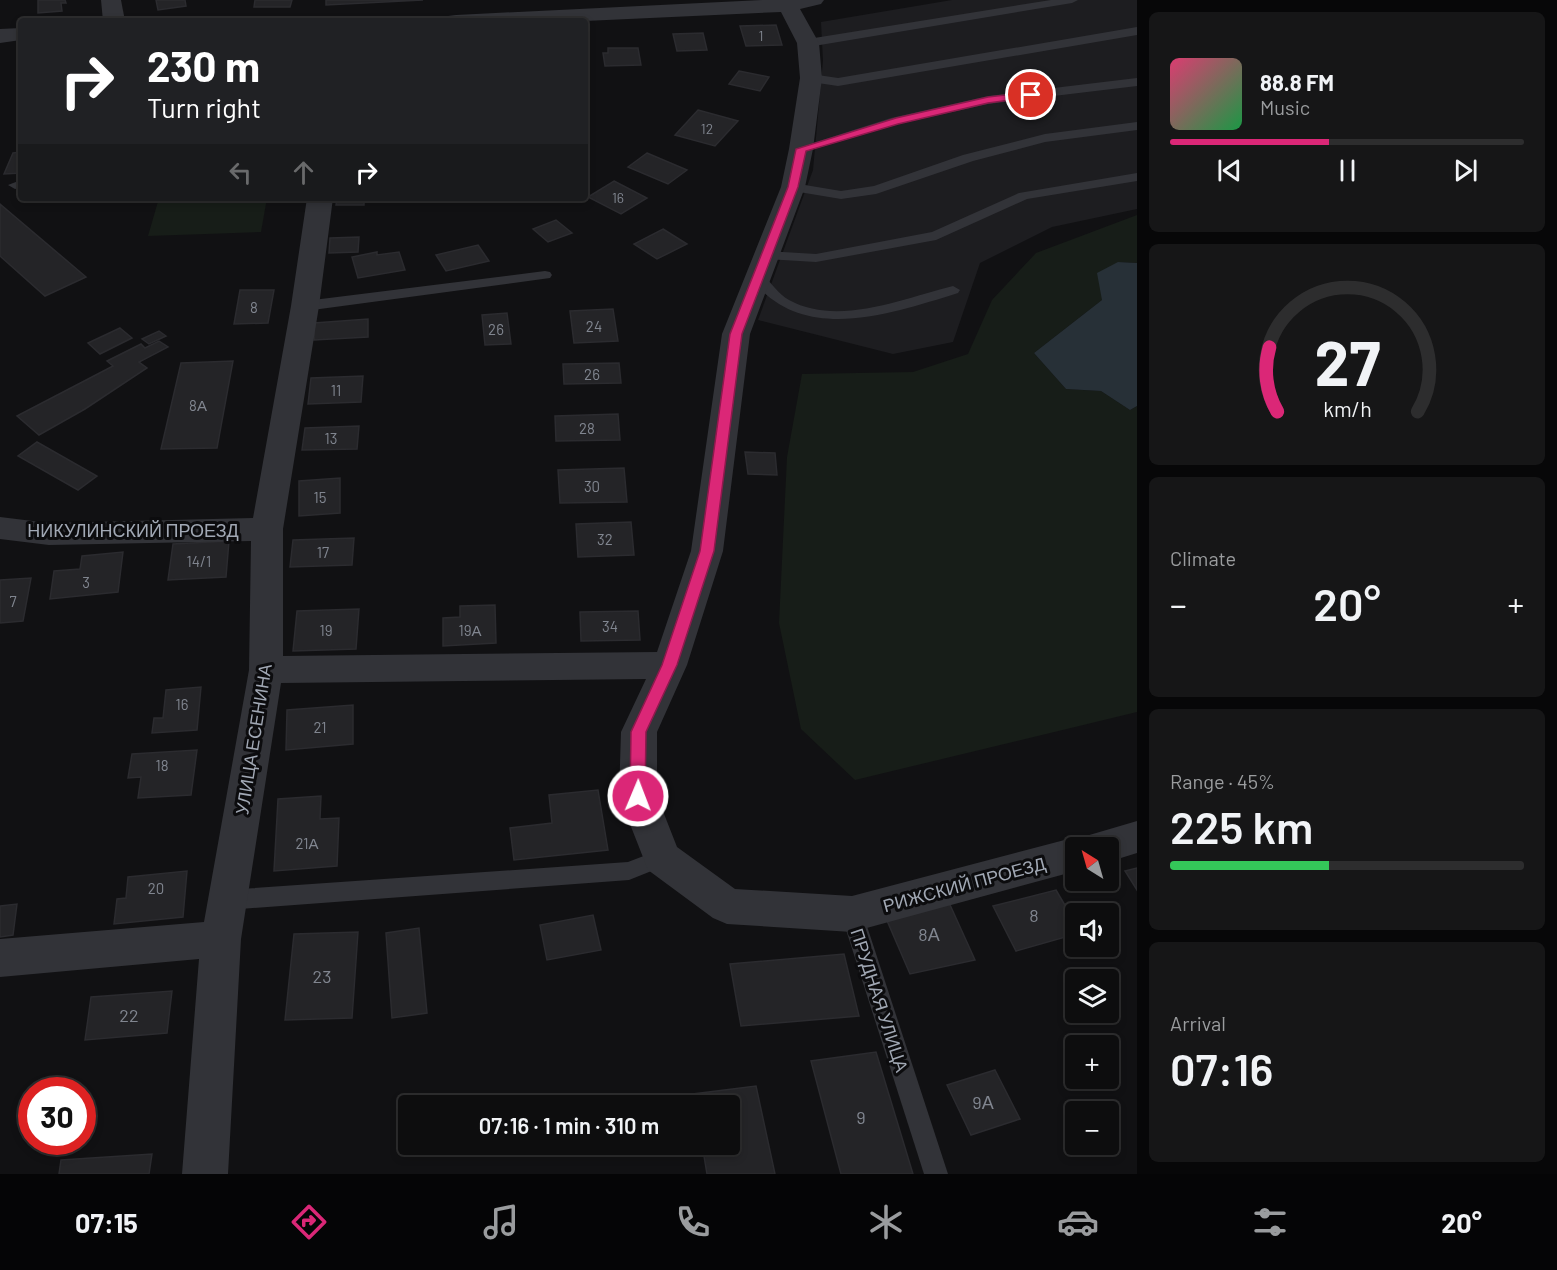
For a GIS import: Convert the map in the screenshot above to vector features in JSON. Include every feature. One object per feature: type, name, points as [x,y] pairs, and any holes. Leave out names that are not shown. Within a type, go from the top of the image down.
[{"type":"street","points":[[111,0],[114,18]]},
{"type":"street","points":[[510,18],[796,2],[808,43],[811,78],[793,187],[736,334],[707,551],[670,665],[639,732],[638,796],[662,858]]},
{"type":"street","points":[[0,36],[18,34]]},
{"type":"street","name":"УЛИЦА ЕСЕНИНА","points":[[205,1174],[221,939],[266,670],[267,529],[305,306],[320,201]]},
{"type":"street","name":"НИКУЛИНСКИЙ ПРОЕЗД","points":[[0,528],[49,534],[267,529]]},
{"type":"street","points":[[266,670],[670,665]]},
{"type":"street","points":[[1119,842],[1137,837]]},
{"type":"street","name":"РИЖСКИЙ ПРОЕЗД","points":[[852,914],[1065,857]]},
{"type":"street","name":"ПРУДНАЯ УЛИЦА","points":[[662,858],[727,906],[852,914]]},
{"type":"street","points":[[0,958],[221,939]]},
{"type":"lane","points":[[808,43],[1072,0]]},
{"type":"lane","points":[[811,78],[838,82],[1137,31]]},
{"type":"lane","points":[[801,149],[896,121],[988,100],[1137,82]]},
{"type":"lane","points":[[793,187],[841,195],[876,190],[968,158],[1045,138],[1137,126]]},
{"type":"lane","points":[[953,290],[892,309],[819,314],[785,304],[762,266],[936,236],[1024,196],[1137,177]]},
{"type":"lane","points":[[305,306],[545,275]]},
{"type":"lane","points":[[227,900],[629,872],[662,858]]},
{"type":"lane","name":"ПРУДНАЯ УЛИЦА","points":[[852,914],[936,1174]]},
{"type":"shaded area","points":[[952,0],[1137,0],[1137,209],[1052,227],[980,263],[953,342],[893,354],[758,320],[813,170],[823,61],[821,22]]},
{"type":"shaded area","points":[[158,201],[266,201],[261,232],[148,236]]},
{"type":"shaded area","points":[[1137,215],[1137,263],[1118,262],[1102,300],[1034,353],[1066,389],[1101,391],[1130,410],[1137,406],[1137,712],[855,780],[801,729],[779,623],[787,457],[802,374],[913,372],[968,354],[992,300],[1036,253]]},
{"type":"shaded area","points":[[1118,262],[1137,263],[1137,406],[1130,410],[1101,391],[1066,389],[1034,353],[1102,300],[1097,273]]},
{"type":"building","points":[[38,0],[65,0],[66,3],[61,3],[62,11],[38,13]]},
{"type":"building","points":[[156,0],[185,0],[186,6],[158,10]]},
{"type":"building","points":[[255,0],[292,0],[290,7],[254,7]]},
{"type":"building","points":[[326,0],[423,0],[326,5]]},
{"type":"building","points":[[776,25],[782,45],[746,46],[740,26]]},
{"type":"building","points":[[703,33],[707,50],[677,51],[673,34]]},
{"type":"building","points":[[608,48],[638,48],[641,65],[605,66],[603,53],[608,53]]},
{"type":"building","points":[[739,71],[769,77],[760,91],[729,84]]},
{"type":"building","points":[[698,110],[738,121],[715,146],[675,135]]},
{"type":"building","points":[[18,152],[18,173],[4,174],[13,153]]},
{"type":"building","points":[[647,153],[687,170],[668,184],[628,167]]},
{"type":"building","points":[[614,181],[647,198],[621,214],[588,197]]},
{"type":"building","points":[[337,201],[364,201],[364,205],[336,205]]},
{"type":"building","points":[[0,204],[86,277],[45,296],[0,256]]},
{"type":"building","points":[[556,220],[572,233],[548,242],[533,229]]},
{"type":"building","points":[[663,229],[687,244],[657,259],[634,244]]},
{"type":"building","points":[[359,237],[358,252],[329,253],[330,238]]},
{"type":"building","points":[[478,245],[489,261],[446,271],[436,255]]},
{"type":"building","points":[[377,252],[377,255],[399,252],[405,270],[358,278],[352,257]]},
{"type":"building","points":[[240,290],[274,290],[268,323],[234,324]]},
{"type":"building","points":[[613,309],[618,341],[574,343],[570,311]]},
{"type":"building","points":[[507,313],[511,344],[485,345],[482,315]]},
{"type":"building","points":[[368,319],[368,337],[314,340],[314,323]]},
{"type":"building","points":[[120,328],[132,338],[100,354],[88,343]]},
{"type":"building","points":[[159,331],[166,336],[149,344],[142,339]]},
{"type":"building","points":[[159,341],[168,347],[139,362],[147,368],[85,409],[39,435],[17,416],[113,366],[107,361],[141,344],[145,348]]},
{"type":"building","points":[[233,361],[217,448],[161,449],[181,363]]},
{"type":"building","points":[[619,363],[621,383],[564,384],[563,364]]},
{"type":"building","points":[[363,376],[361,402],[308,404],[311,378]]},
{"type":"building","points":[[618,414],[620,440],[556,441],[555,416]]},
{"type":"building","points":[[359,426],[357,449],[302,450],[305,428]]},
{"type":"building","points":[[37,442],[97,476],[78,490],[18,456]]},
{"type":"building","points":[[745,452],[775,453],[777,475],[748,474]]},
{"type":"building","points":[[624,468],[627,502],[560,503],[558,470]]},
{"type":"building","points":[[340,478],[340,513],[299,516],[299,481]]},
{"type":"building","points":[[631,522],[634,555],[578,557],[576,524]]},
{"type":"building","points":[[354,538],[352,565],[290,567],[293,540]]},
{"type":"building","points":[[229,541],[226,577],[168,580],[173,544]]},
{"type":"building","points":[[123,552],[118,592],[50,599],[54,571],[80,569],[82,556]]},
{"type":"building","points":[[31,578],[23,621],[0,623],[0,580]]},
{"type":"building","points":[[495,605],[496,643],[443,646],[443,618],[460,617],[460,606]]},
{"type":"building","points":[[359,609],[356,649],[293,651],[297,611]]},
{"type":"building","points":[[638,611],[640,640],[581,641],[580,612]]},
{"type":"building","points":[[201,687],[197,730],[152,733],[154,718],[163,718],[166,690]]},
{"type":"building","points":[[353,705],[353,744],[286,750],[287,710]]},
{"type":"building","points":[[197,750],[191,795],[138,798],[141,777],[128,778],[132,754]]},
{"type":"building","points":[[598,790],[608,850],[514,860],[510,828],[552,823],[549,795]]},
{"type":"building","points":[[321,796],[320,819],[339,818],[337,866],[274,871],[278,799]]},
{"type":"building","points":[[1137,868],[1137,890],[1125,871]]},
{"type":"building","points":[[187,871],[183,917],[114,924],[117,899],[126,898],[128,877]]},
{"type":"building","points":[[1056,890],[1065,905],[1065,937],[1016,951],[993,906]]},
{"type":"building","points":[[946,896],[975,960],[910,974],[882,909]]},
{"type":"building","points":[[17,904],[13,935],[0,937],[0,906]]},
{"type":"building","points":[[593,915],[601,950],[547,960],[540,925]]},
{"type":"building","points":[[419,928],[427,1013],[392,1018],[386,933]]},
{"type":"building","points":[[358,932],[352,1018],[285,1020],[294,934]]},
{"type":"building","points":[[844,954],[859,1016],[741,1026],[730,964]]},
{"type":"building","points":[[172,991],[167,1033],[85,1040],[91,997]]},
{"type":"building","points":[[876,1052],[913,1174],[841,1174],[811,1061]]},
{"type":"building","points":[[995,1070],[1020,1119],[971,1135],[947,1085]]},
{"type":"building","points":[[756,1086],[775,1174],[707,1174],[704,1155],[740,1155],[740,1095],[693,1094]]},
{"type":"building","points":[[152,1154],[149,1174],[59,1174],[61,1160]]},
{"type":"route","points":[[638,796],[639,732],[670,665],[707,551],[736,334],[793,187],[801,149],[896,121],[988,100],[1031,95]]}]
